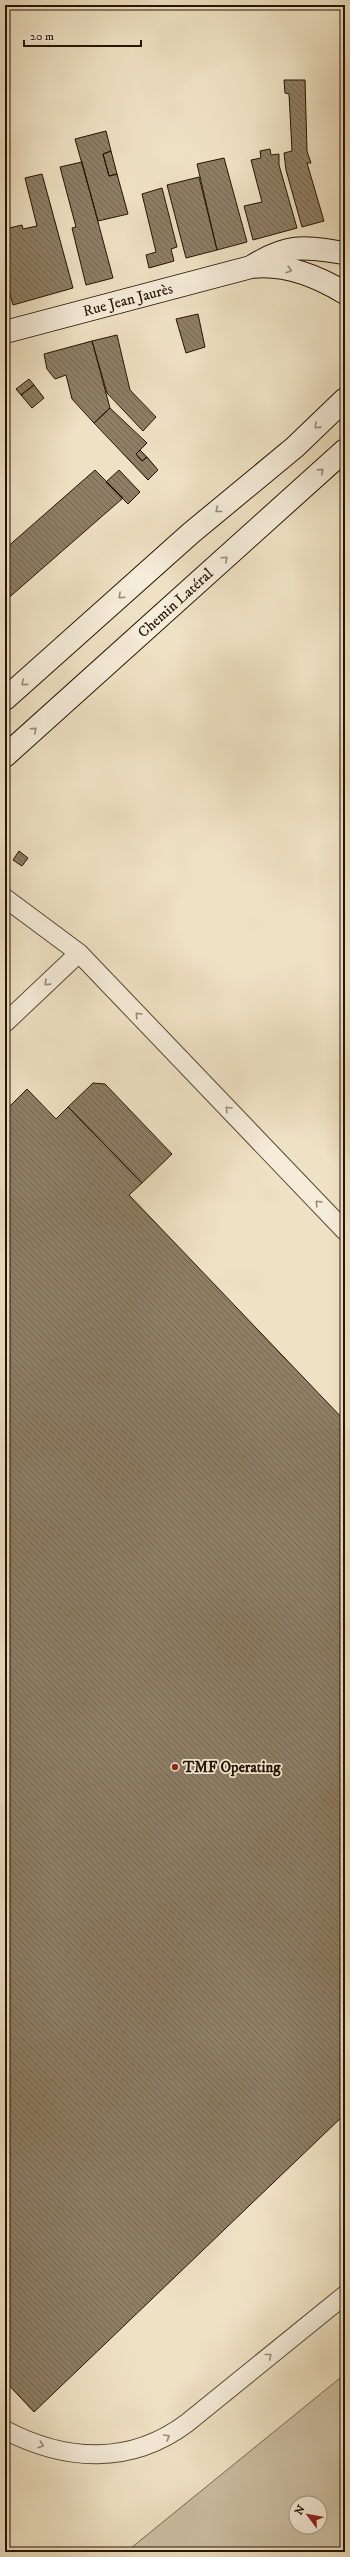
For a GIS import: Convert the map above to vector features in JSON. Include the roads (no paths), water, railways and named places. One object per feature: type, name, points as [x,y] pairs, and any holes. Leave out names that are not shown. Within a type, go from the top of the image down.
[{"type":"street","name":"Rue Jean Jaurès","points":[[251,267],[271,255],[288,248],[307,248],[345,253]]},
{"type":"street","name":"Rue Jean Jaurès","points":[[5,332],[251,267],[266,265],[287,269],[321,280],[345,293]]},
{"type":"street","points":[[5,699],[190,533],[295,447],[345,399]]},
{"type":"street","name":"Chemin Latéral","points":[[5,756],[345,450]]},
{"type":"lane","points":[[5,898],[79,953],[345,1232]]},
{"type":"lane","points":[[5,1023],[79,953]]},
{"type":"lane","points":[[5,2430],[60,2451],[84,2454],[127,2452],[149,2446],[168,2437],[187,2423],[345,2295]]},
{"type":"place","name":"TMF Operating","points":[[175,1767]]}]
